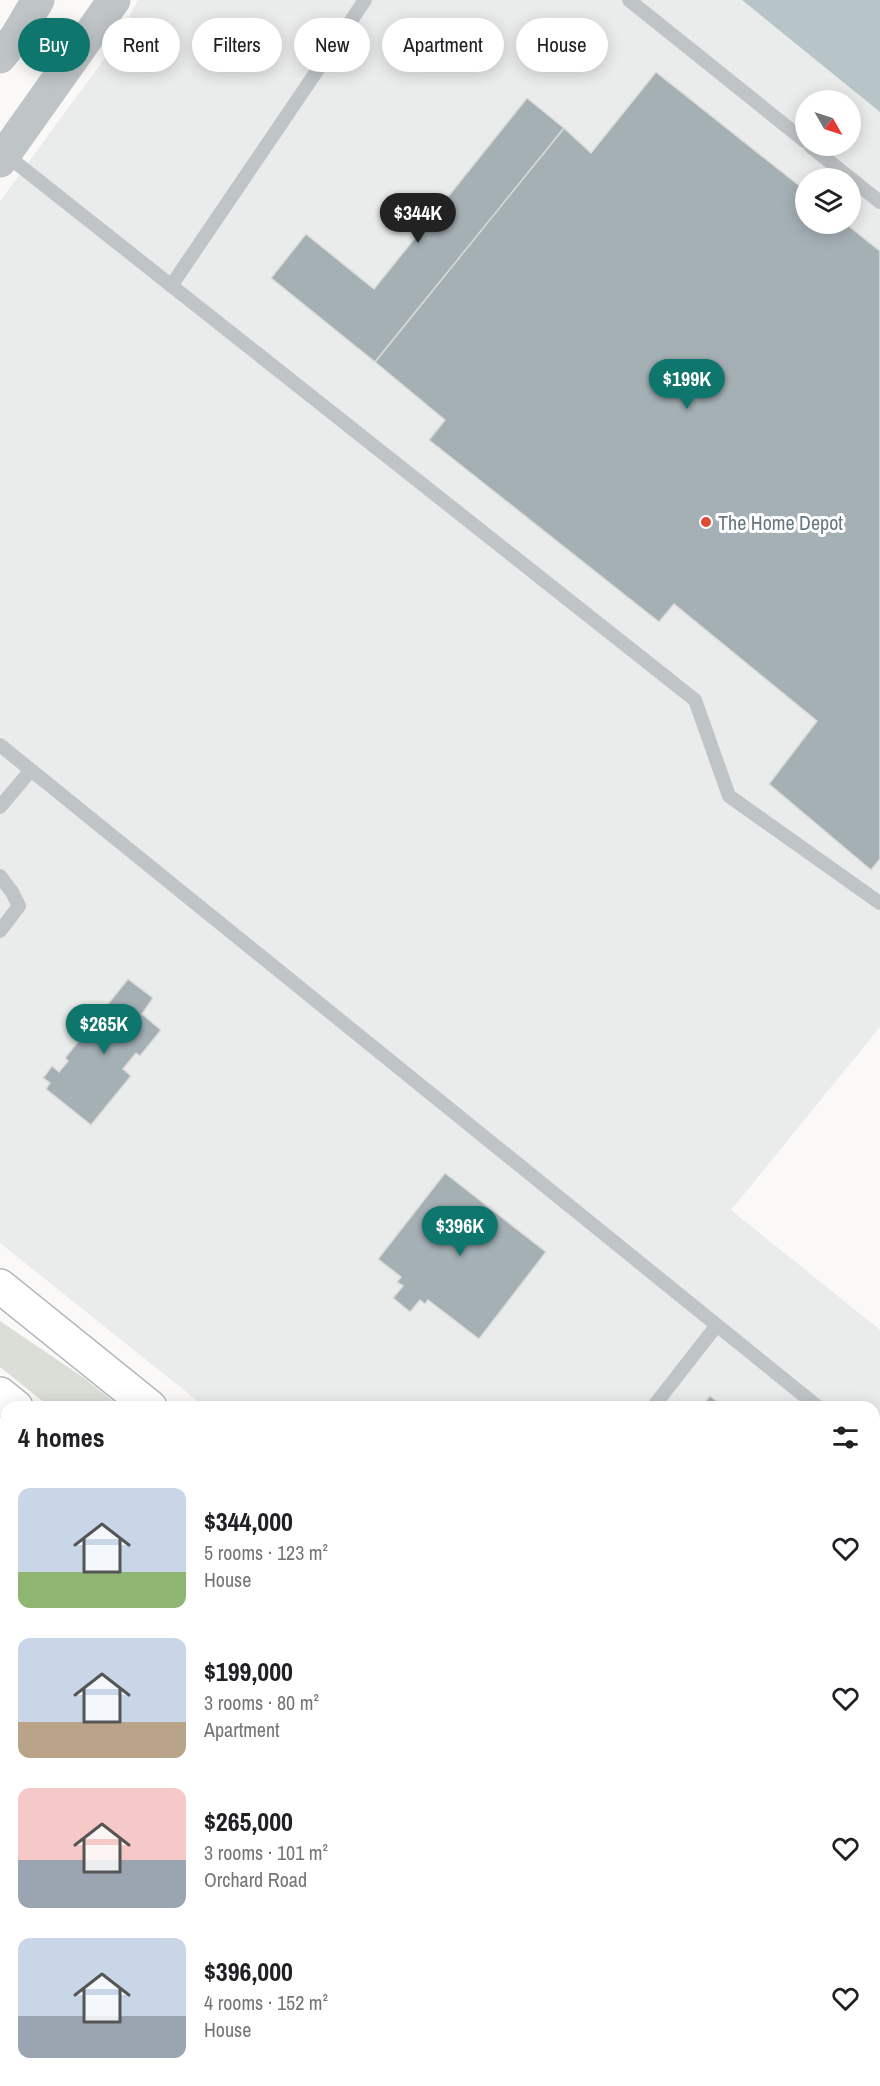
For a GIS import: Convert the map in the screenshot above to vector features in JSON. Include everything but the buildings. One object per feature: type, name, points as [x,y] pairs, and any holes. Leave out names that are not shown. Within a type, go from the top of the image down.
[{"type":"main road","points":[[0,1286],[143,1401]]},
{"type":"street","points":[[0,57],[16,37],[38,0]]},
{"type":"street","points":[[3,158],[114,0]]},
{"type":"lane","points":[[171,286],[365,0]]},
{"type":"lane","points":[[628,0],[795,133]]},
{"type":"lane","points":[[822,156],[880,202]]},
{"type":"lane","points":[[3,158],[171,286],[695,700],[729,796],[880,903]]},
{"type":"lane","points":[[0,745],[811,1401]]},
{"type":"lane","points":[[0,807],[30,770]]},
{"type":"lane","points":[[0,876],[19,906],[0,931]]},
{"type":"lane","points":[[658,1401],[717,1325]]},
{"type":"shaded area","points":[[138,0],[880,0],[880,1027],[731,1210],[880,1330],[880,1401],[198,1401],[0,1243],[0,201],[102,62],[102,72],[180,72],[180,18],[128,18]]},
{"type":"shaded area","points":[[742,0],[880,0],[880,112],[861,97],[861,90],[853,90]]},
{"type":"shaded area","points":[[0,1321],[84,1378],[113,1401],[42,1401],[0,1367]]},
{"type":"place","name":"The Home Depot","points":[[706,522]]}]
